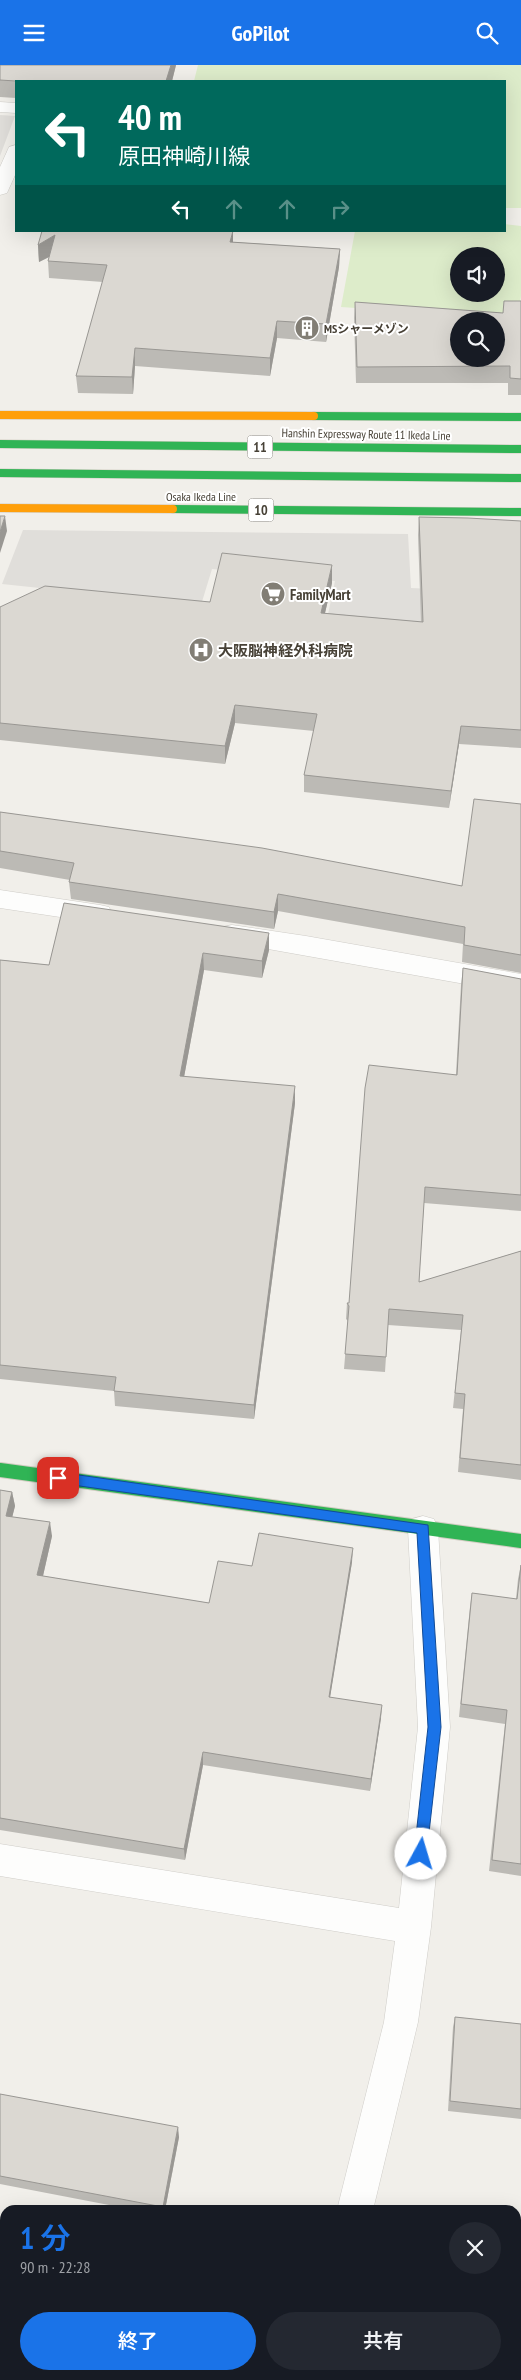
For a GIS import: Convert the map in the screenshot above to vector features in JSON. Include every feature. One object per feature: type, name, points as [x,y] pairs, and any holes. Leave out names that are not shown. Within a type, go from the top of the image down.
[{"type":"main road","points":[[0,415],[521,417]]},
{"type":"main road","name":"Hanshin Expressway Route 11 Ikeda Line","points":[[0,444],[521,449]]},
{"type":"main road","name":"11","points":[[0,473],[521,478]]},
{"type":"main road","name":"Osaka Ikeda Line","points":[[0,508],[521,512]]},
{"type":"main road","points":[[0,1470],[521,1541]]},
{"type":"street","points":[[0,107],[15,108]]},
{"type":"street","points":[[0,189],[15,153]]},
{"type":"street","points":[[0,899],[118,917]]},
{"type":"street","points":[[207,930],[306,945],[521,985]]},
{"type":"street","points":[[356,2205],[401,2022],[414,1927],[434,1727],[423,1529]]},
{"type":"street","points":[[0,1860],[414,1927]]},
{"type":"green space","points":[[198,65],[521,65],[521,208],[506,208],[506,80],[194,80]]},
{"type":"green space","points":[[506,224],[521,226],[521,296],[519,311],[450,312],[450,314],[341,307],[355,232],[506,232]]},
{"type":"shaded area","points":[[0,115],[15,116],[0,156]]},
{"type":"shaded area","points":[[23,530],[408,534],[411,588],[477,591],[472,635],[327,619],[335,581],[212,569],[201,605],[2,584]]},
{"type":"building","points":[[0,65],[171,65],[166,80],[0,80]]},
{"type":"building","points":[[42,232],[233,232],[230,242],[340,249],[326,324],[277,321],[270,358],[135,348],[132,377],[76,376],[107,265],[48,261],[55,235],[38,245]]},
{"type":"building","points":[[521,301],[521,379],[510,378],[510,366],[505,366],[504,302]]},
{"type":"building","points":[[355,302],[490,312],[450,312],[450,366],[357,367]]},
{"type":"building","points":[[0,516],[5,516],[0,532]]},
{"type":"building","points":[[419,517],[521,521],[521,730],[461,726],[451,791],[304,775],[317,714],[235,705],[225,746],[0,723],[0,607],[45,586],[210,602],[222,553],[332,565],[321,613],[423,622]]},
{"type":"building","points":[[474,799],[521,804],[521,955],[464,945],[465,927],[278,894],[274,912],[69,882],[74,863],[0,851],[0,812],[262,848],[462,886]]},
{"type":"building","points":[[64,903],[269,933],[262,961],[203,953],[180,1076],[295,1086],[254,1405],[114,1391],[116,1377],[0,1365],[0,960],[49,965]]},
{"type":"building","points":[[463,968],[521,979],[521,1195],[425,1187],[419,1282],[521,1251],[521,1465],[460,1458],[465,1394],[455,1393],[463,1315],[389,1309],[386,1357],[345,1354],[349,1306],[347,1303],[349,1303],[365,1088],[369,1065],[457,1075]]},
{"type":"building","points":[[0,1490],[12,1492],[6,1516],[50,1522],[37,1575],[209,1603],[218,1561],[252,1566],[259,1533],[353,1548],[329,1697],[382,1705],[371,1779],[203,1752],[184,1849],[0,1818]]},
{"type":"building","points":[[521,1565],[521,1864],[492,1860],[507,1710],[461,1704],[472,1593],[517,1599]]},
{"type":"building","points":[[455,2017],[521,2024],[521,2109],[450,2101]]},
{"type":"building","points":[[0,2094],[178,2127],[163,2205],[152,2205],[0,2176]]},
{"type":"traffic: fast","points":[[314,416],[521,417]]},
{"type":"traffic: fast","points":[[0,444],[521,449]]},
{"type":"traffic: fast","points":[[0,473],[521,478]]},
{"type":"traffic: fast","points":[[173,509],[521,512]]},
{"type":"traffic: fast","points":[[0,1470],[521,1541]]},
{"type":"traffic: slow","points":[[0,415],[314,416]]},
{"type":"traffic: slow","points":[[0,508],[173,509]]},
{"type":"place","name":"MSシャーメゾン","points":[[307,328]]},
{"type":"place","name":"FamilyMart","points":[[273,594]]},
{"type":"place","name":"大阪脳神経外科病院","points":[[201,650]]},
{"type":"route","points":[[58,1478],[423,1529],[434,1727],[421,1854]]}]
